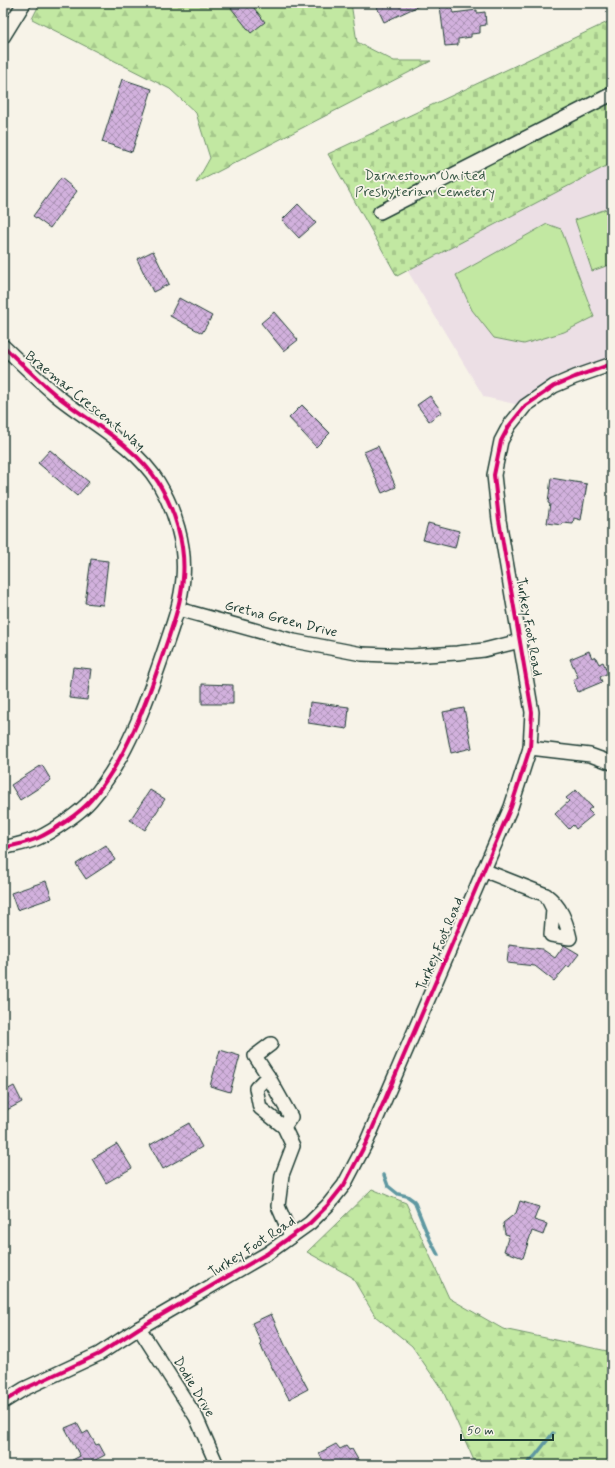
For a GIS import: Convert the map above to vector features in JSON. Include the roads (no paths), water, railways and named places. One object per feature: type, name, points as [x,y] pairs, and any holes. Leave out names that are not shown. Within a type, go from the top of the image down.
[{"type":"street","points":[[3,37],[24,3]]},
{"type":"street","points":[[380,212],[612,94]]},
{"type":"street","name":"Braemar Crescent Way","points":[[3,346],[56,395],[125,446],[143,462],[158,481],[176,518],[182,542],[184,578],[178,609],[152,685],[124,751],[110,775],[90,801],[63,823],[38,838],[3,848]]},
{"type":"street","name":"Turkey Foot Road","points":[[3,1402],[24,1389],[99,1354],[139,1328],[268,1253],[310,1223],[328,1205],[344,1185],[367,1141],[511,806],[530,748],[532,712],[499,520],[494,475],[501,442],[509,426],[526,406],[548,390],[575,377],[612,364]]},
{"type":"street","name":"Gretna Green Drive","points":[[178,609],[294,642],[362,654],[411,656],[457,653],[484,650],[520,641]]},
{"type":"street","points":[[530,748],[590,755],[612,763]]},
{"type":"street","points":[[483,870],[546,895]]},
{"type":"street","points":[[271,1044],[255,1056],[291,1117],[284,1127]]},
{"type":"street","points":[[268,1076],[256,1088],[260,1108],[284,1127],[293,1146],[282,1175],[278,1206],[291,1236]]},
{"type":"street","name":"Dodie Drive","points":[[139,1328],[196,1418],[217,1465]]},
{"type":"waterway","points":[[384,1175],[388,1186],[398,1194],[407,1196],[414,1201],[429,1238],[438,1255]]},
{"type":"waterway","points":[[526,1465],[553,1433]]},
{"type":"park label","name":"Darnestown United Presbyterian Cemetery","points":[[425,184]]}]
